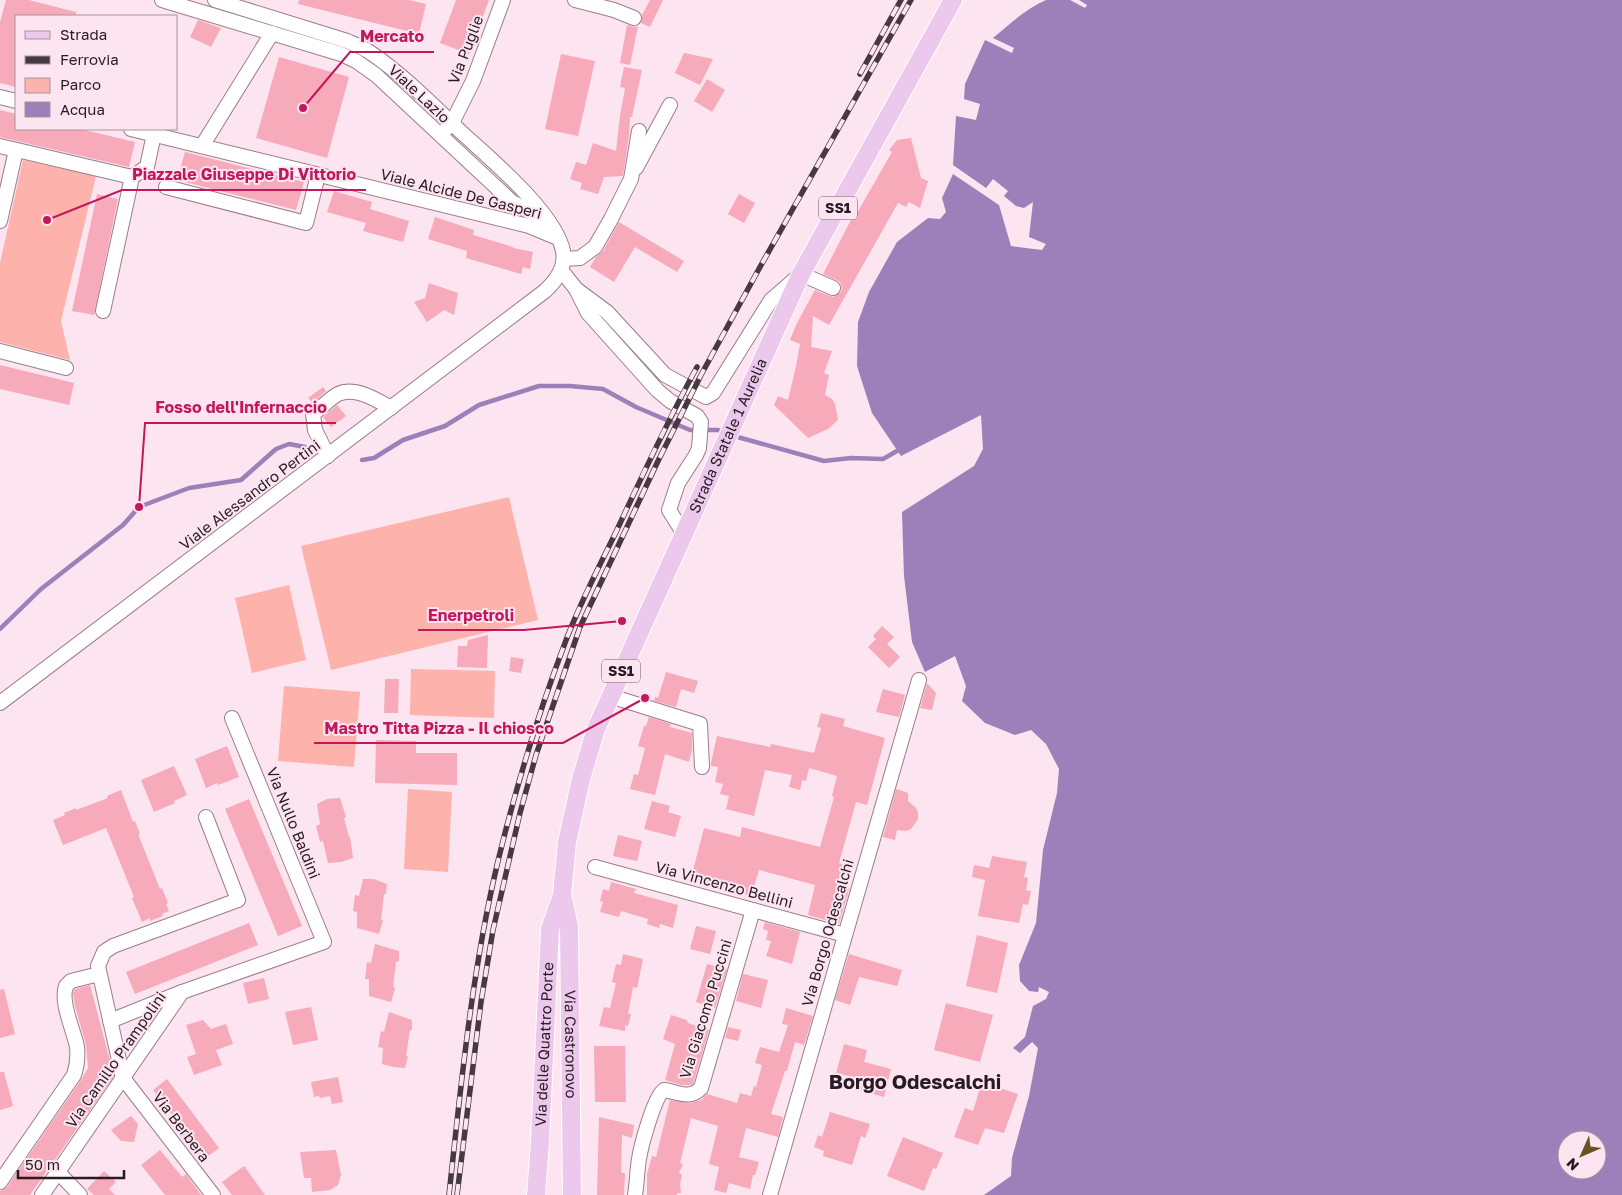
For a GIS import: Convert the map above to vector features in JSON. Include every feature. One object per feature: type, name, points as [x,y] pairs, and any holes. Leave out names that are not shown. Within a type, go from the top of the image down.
[{"type":"main road","name":"Strada Statale 1 Aurelia","points":[[562,895],[567,842],[581,779],[596,729],[610,696],[719,460],[801,274],[953,0]]},
{"type":"main road","name":"Via delle Quattro Porte","points":[[536,1195],[550,929],[562,895]]},
{"type":"main road","name":"Via Castronovo","points":[[562,895],[569,926],[572,1195]]},
{"type":"street","name":"Viale Lazio","points":[[162,0],[341,54],[356,61],[376,76],[512,202],[548,222]]},
{"type":"street","name":"Viale Lazio","points":[[215,0],[249,5],[366,50],[419,93],[523,190],[558,238]]},
{"type":"street","name":"Via Puglie","points":[[440,136],[452,123],[473,81],[503,0]]},
{"type":"street","points":[[575,0],[614,10],[634,18]]},
{"type":"street","points":[[202,146],[272,33]]},
{"type":"street","points":[[0,97],[15,101]]},
{"type":"street","points":[[562,265],[580,258],[595,247],[670,105]]},
{"type":"street","name":"Viale Alcide De Gasperi","points":[[136,130],[530,226],[558,238]]},
{"type":"street","points":[[631,179],[639,131]]},
{"type":"street","points":[[103,311],[132,177],[147,167],[154,134]]},
{"type":"street","points":[[0,146],[132,177]]},
{"type":"street","points":[[0,221],[16,150]]},
{"type":"street","points":[[166,187],[306,223],[318,175]]},
{"type":"street","points":[[558,238],[563,250],[562,265],[588,313],[657,390],[670,401],[697,416],[701,422],[699,448],[678,483],[669,510],[684,534]]},
{"type":"street","name":"Viale Alessandro Pertini","points":[[0,703],[546,291],[555,282],[562,265]]},
{"type":"street","points":[[576,289],[606,312],[666,375],[706,397],[713,392],[771,300],[801,274],[833,288]]},
{"type":"street","points":[[0,351],[66,368]]},
{"type":"street","points":[[328,456],[315,430],[313,414],[339,394],[353,392],[374,398],[391,408]]},
{"type":"street","name":"Via Borgo Odescalchi","points":[[770,1195],[919,680]]},
{"type":"street","points":[[610,696],[700,724],[702,767]]},
{"type":"street","name":"Via Nullo Baldini","points":[[232,718],[324,942]]},
{"type":"street","points":[[124,1078],[98,966],[104,952],[113,946],[238,900],[206,817]]},
{"type":"street","name":"Via Vincenzo Bellini","points":[[595,867],[845,935]]},
{"type":"street","name":"Via Giacomo Puccini","points":[[635,1195],[639,1158],[659,1093],[664,1090],[689,1096],[701,1088],[753,910]]},
{"type":"street","name":"Via Camillo Prampolini","points":[[42,1195],[182,992],[324,942]]},
{"type":"street","points":[[0,1182],[74,1074],[77,1065],[77,1049],[65,999],[66,986],[72,981],[99,974]]},
{"type":"street","points":[[110,1020],[182,992]]},
{"type":"street","name":"Via Berbera","points":[[124,1078],[212,1195]]},
{"type":"street","points":[[58,1172],[80,1195]]},
{"type":"green space","points":[[23,160],[96,176],[61,321],[70,360],[0,342],[0,263]]},
{"type":"green space","points":[[509,497],[538,620],[331,670],[301,546]]},
{"type":"green space","points":[[289,585],[306,660],[252,673],[235,598]]},
{"type":"green space","points":[[411,669],[495,671],[494,718],[410,715]]},
{"type":"green space","points":[[284,686],[360,692],[354,767],[278,761]]},
{"type":"green space","points":[[408,789],[452,792],[448,872],[404,869]]},
{"type":"water","points":[[1046,0],[1070,0],[1085,8],[1087,5],[1079,0],[1622,0],[1622,1195],[984,1195],[1011,1176],[1012,1158],[1029,1096],[1038,1048],[1032,1042],[1020,1053],[1013,1048],[1025,1037],[1033,1006],[1046,999],[1049,992],[1039,987],[1038,992],[1029,991],[1020,981],[1019,965],[1036,923],[1043,850],[1057,793],[1059,769],[1046,744],[1031,730],[1015,735],[985,723],[962,701],[966,686],[955,656],[925,672],[912,642],[904,576],[902,512],[974,466],[983,449],[981,415],[901,456],[872,413],[857,366],[858,322],[869,292],[897,242],[928,218],[940,219],[946,212],[942,198],[953,174],[999,205],[1011,246],[1042,250],[1046,244],[1029,237],[1033,202],[1024,208],[1016,206],[1004,196],[1008,191],[993,179],[986,188],[953,165],[956,116],[976,120],[980,104],[964,99],[965,84],[985,40],[1012,53],[1014,48],[993,38],[1031,8]]},
{"type":"building","points":[[6,0],[29,0],[76,12],[76,15],[15,15],[15,87],[0,83],[0,22]]},
{"type":"building","points":[[299,0],[409,0],[426,4],[419,34],[298,4]]},
{"type":"building","points":[[456,0],[489,0],[469,54],[440,43]]},
{"type":"building","points":[[650,0],[663,0],[650,27],[641,23],[642,15]]},
{"type":"building","points":[[198,20],[221,28],[211,47],[190,37]]},
{"type":"building","points":[[627,25],[638,26],[630,65],[620,63]]},
{"type":"building","points":[[684,53],[713,59],[700,85],[675,73]]},
{"type":"building","points":[[561,54],[595,61],[578,136],[545,129]]},
{"type":"building","points":[[279,57],[349,77],[327,158],[256,138]]},
{"type":"building","points":[[624,67],[642,70],[632,117],[630,117],[623,176],[604,177],[598,194],[580,189],[582,183],[570,179],[576,162],[586,165],[593,143],[616,151],[625,88],[620,87]]},
{"type":"building","points":[[707,79],[725,90],[712,112],[694,101]]},
{"type":"building","points":[[0,110],[15,114],[15,130],[84,130],[135,142],[129,167],[0,137]]},
{"type":"building","points":[[911,138],[921,178],[928,181],[920,208],[909,202],[906,207],[898,203],[829,325],[813,316],[811,347],[832,351],[824,373],[829,375],[825,395],[832,399],[835,404],[838,420],[828,429],[808,438],[774,405],[778,396],[788,400],[800,344],[790,340],[815,290],[833,297],[841,292],[840,282],[823,274],[855,212],[857,213],[892,152],[889,150],[897,140]]},
{"type":"building","points":[[185,152],[304,182],[296,210],[177,180]]},
{"type":"building","points":[[334,191],[372,202],[370,209],[409,221],[403,242],[363,231],[366,223],[327,212]]},
{"type":"building","points":[[97,194],[118,199],[94,315],[72,311]]},
{"type":"building","points":[[739,194],[755,203],[744,223],[728,214]]},
{"type":"building","points":[[435,217],[474,230],[473,235],[513,248],[533,252],[530,269],[523,267],[521,274],[466,258],[467,251],[428,239]]},
{"type":"building","points":[[619,222],[684,261],[677,272],[635,247],[614,282],[590,267],[596,257],[603,251]]},
{"type":"building","points":[[429,283],[458,293],[454,315],[444,310],[427,322],[414,302],[425,298]]},
{"type":"building","points":[[0,365],[74,383],[69,405],[0,389]]},
{"type":"building","points":[[323,387],[326,391],[313,403],[308,398]]},
{"type":"building","points":[[337,405],[346,416],[331,427],[323,417]]},
{"type":"building","points":[[882,626],[894,637],[887,644],[900,657],[889,668],[868,647],[876,639],[873,636]]},
{"type":"building","points":[[488,635],[487,668],[457,667],[458,646],[467,646],[468,640]]},
{"type":"building","points":[[511,657],[524,659],[521,673],[509,671]]},
{"type":"building","points":[[666,672],[698,681],[694,693],[681,689],[676,707],[654,701],[655,697],[658,698]]},
{"type":"building","points":[[385,679],[399,679],[398,713],[384,713]]},
{"type":"building","points":[[927,683],[936,693],[932,710],[920,708]]},
{"type":"building","points":[[883,689],[905,695],[899,717],[876,712]]},
{"type":"building","points":[[821,713],[845,719],[843,726],[885,738],[867,805],[856,802],[839,863],[843,865],[837,886],[849,889],[839,924],[808,915],[815,885],[759,870],[751,896],[691,878],[704,828],[740,837],[742,827],[820,847],[834,797],[832,796],[837,776],[809,768],[806,781],[802,780],[800,790],[789,787],[792,775],[765,770],[754,816],[726,809],[729,796],[720,794],[723,784],[715,782],[718,767],[711,766],[711,763],[717,736],[770,747],[771,744],[814,753],[821,728],[817,727]]},
{"type":"building","points":[[649,717],[671,724],[670,727],[692,733],[692,750],[689,762],[665,754],[655,795],[630,789],[634,774],[638,775],[645,748],[638,746]]},
{"type":"building","points":[[376,740],[416,741],[416,753],[457,753],[457,785],[375,783]]},
{"type":"building","points":[[227,746],[239,777],[206,788],[195,759]]},
{"type":"building","points":[[174,766],[187,795],[174,801],[175,803],[154,812],[141,780]]},
{"type":"building","points":[[896,789],[908,793],[908,801],[916,808],[918,819],[911,829],[906,831],[897,830],[895,840],[883,837]]},
{"type":"building","points":[[121,790],[133,822],[135,821],[140,834],[138,834],[160,889],[162,888],[168,903],[166,904],[169,911],[162,914],[163,916],[150,921],[150,918],[142,922],[106,828],[63,845],[53,820],[76,808],[76,810],[108,798],[107,796]]},
{"type":"building","points":[[340,798],[346,817],[344,818],[350,837],[353,858],[341,862],[328,863],[323,841],[320,842],[316,826],[320,824],[317,804],[327,799]]},
{"type":"building","points":[[249,799],[302,926],[278,936],[225,809]]},
{"type":"building","points":[[652,801],[670,806],[668,812],[681,816],[675,837],[644,829]]},
{"type":"building","points":[[618,835],[642,841],[637,861],[613,856]]},
{"type":"building","points":[[992,856],[1027,862],[1024,877],[1028,878],[1026,890],[1031,891],[1028,905],[1023,904],[1019,923],[978,916],[985,880],[972,877],[974,865],[989,868]]},
{"type":"building","points":[[363,879],[374,879],[387,884],[381,920],[383,920],[379,934],[357,928],[357,912],[353,911],[355,895],[359,896]]},
{"type":"building","points":[[611,882],[636,889],[634,893],[678,905],[673,928],[660,924],[659,928],[647,924],[648,919],[621,911],[619,917],[600,912],[603,902],[600,901],[603,889],[609,891]]},
{"type":"building","points":[[765,922],[800,932],[792,964],[766,956],[771,941],[766,940],[768,931],[763,929]]},
{"type":"building","points":[[249,923],[258,945],[135,994],[126,972]]},
{"type":"building","points":[[696,926],[716,931],[710,954],[690,949]]},
{"type":"building","points":[[977,935],[1008,943],[997,993],[966,986]]},
{"type":"building","points":[[375,944],[399,951],[399,961],[396,962],[393,987],[395,988],[391,1002],[369,996],[369,979],[365,979],[367,962],[371,963]]},
{"type":"building","points":[[623,954],[643,959],[637,988],[633,987],[628,1014],[631,1014],[628,1026],[625,1025],[625,1031],[599,1026],[604,1007],[610,1008],[616,983],[612,982],[616,964],[621,965]]},
{"type":"building","points":[[849,954],[902,970],[897,986],[859,977],[850,1005],[835,1000]]},
{"type":"building","points":[[707,964],[727,969],[715,1008],[696,1002]]},
{"type":"building","points":[[743,974],[768,980],[761,1008],[736,1001]]},
{"type":"building","points":[[264,978],[269,999],[248,1004],[243,983]]},
{"type":"building","points":[[90,985],[114,1076],[30,1195],[0,1195],[0,1191],[7,1187],[88,1068],[86,1045],[73,993],[75,989]]},
{"type":"building","points":[[4,989],[15,1034],[0,1038],[0,990]]},
{"type":"building","points":[[946,1003],[993,1015],[980,1062],[934,1050]]},
{"type":"building","points":[[311,1007],[318,1040],[293,1045],[285,1012]]},
{"type":"building","points":[[786,1008],[813,1016],[804,1045],[795,1042],[787,1071],[785,1071],[771,1114],[783,1117],[778,1137],[746,1128],[739,1157],[759,1162],[755,1175],[753,1175],[750,1189],[729,1183],[726,1193],[714,1190],[719,1167],[709,1164],[718,1126],[691,1118],[680,1163],[683,1164],[679,1173],[682,1175],[681,1193],[677,1193],[677,1195],[647,1195],[647,1174],[652,1156],[656,1157],[670,1100],[690,1103],[701,1100],[707,1094],[737,1103],[740,1093],[751,1096],[754,1086],[756,1087],[762,1065],[755,1063],[760,1047],[779,1052],[788,1025],[782,1024]]},
{"type":"building","points":[[389,1012],[412,1020],[405,1068],[382,1064],[383,1048],[378,1047],[381,1031],[384,1032]]},
{"type":"building","points":[[671,1015],[709,1030],[693,1084],[690,1085],[681,1085],[665,1080],[675,1044],[663,1039]]},
{"type":"building","points":[[203,1020],[211,1029],[226,1024],[233,1044],[216,1050],[222,1065],[194,1075],[187,1057],[196,1054],[186,1025]]},
{"type":"building","points":[[728,1027],[741,1030],[738,1041],[725,1038]]},
{"type":"building","points":[[844,1044],[867,1050],[864,1062],[891,1069],[884,1097],[859,1090],[861,1079],[836,1073]]},
{"type":"building","points":[[594,1046],[625,1046],[626,1102],[595,1102]]},
{"type":"building","points":[[0,1072],[4,1072],[13,1106],[0,1110]]},
{"type":"building","points":[[338,1077],[343,1102],[332,1104],[330,1096],[314,1097],[311,1082]]},
{"type":"building","points":[[167,1079],[219,1148],[201,1161],[174,1126],[178,1123],[153,1090]]},
{"type":"building","points":[[982,1082],[1018,1094],[1004,1133],[985,1128],[978,1145],[954,1137],[965,1108],[973,1111]]},
{"type":"building","points":[[830,1112],[870,1124],[865,1138],[861,1136],[852,1165],[823,1156],[824,1151],[814,1147],[818,1135],[822,1137]]},
{"type":"building","points":[[131,1116],[138,1124],[134,1142],[121,1141],[111,1130]]},
{"type":"building","points":[[599,1117],[634,1125],[632,1138],[622,1135],[621,1173],[625,1173],[624,1195],[597,1195]]},
{"type":"building","points":[[903,1137],[943,1153],[936,1169],[933,1168],[924,1191],[887,1176]]},
{"type":"building","points":[[160,1150],[182,1177],[186,1174],[201,1195],[165,1195],[141,1165]]},
{"type":"building","points":[[336,1150],[341,1175],[338,1185],[330,1190],[312,1192],[311,1178],[304,1178],[300,1152]]},
{"type":"building","points":[[244,1166],[265,1195],[232,1195],[222,1182]]},
{"type":"building","points":[[104,1171],[116,1182],[109,1189],[115,1195],[94,1195],[87,1189]]},
{"type":"waterway","points":[[362,460],[374,458],[403,440],[445,426],[479,405],[539,386],[603,389],[636,407],[690,430],[718,430],[724,433]]},
{"type":"waterway","points":[[734,436],[824,461],[851,458],[883,459],[897,451]]},
{"type":"waterway","points":[[0,629],[41,589],[123,525],[139,507],[189,488],[241,480],[276,449],[289,444],[305,447]]},
{"type":"railway","points":[[860,74],[901,0]]},
{"type":"railway","points":[[457,1195],[481,1002],[493,930],[520,813],[536,755],[580,627],[658,461],[701,375],[911,0]]},
{"type":"railway","points":[[449,1195],[468,1027],[481,944],[498,861],[528,751],[576,615],[655,448],[697,367]]},
{"type":"place","name":"Mercato","points":[[303,108]]},
{"type":"place","name":"Piazzale Giuseppe Di Vittorio","points":[[47,220]]},
{"type":"place","name":"Fosso dell'Infernaccio","points":[[139,507]]},
{"type":"place","name":"Enerpetroli","points":[[622,621]]},
{"type":"place","name":"Mastro Titta Pizza - Il chiosco","points":[[645,698]]},
{"type":"district","name":"Borgo Odescalchi","points":[[915,1082]]}]
